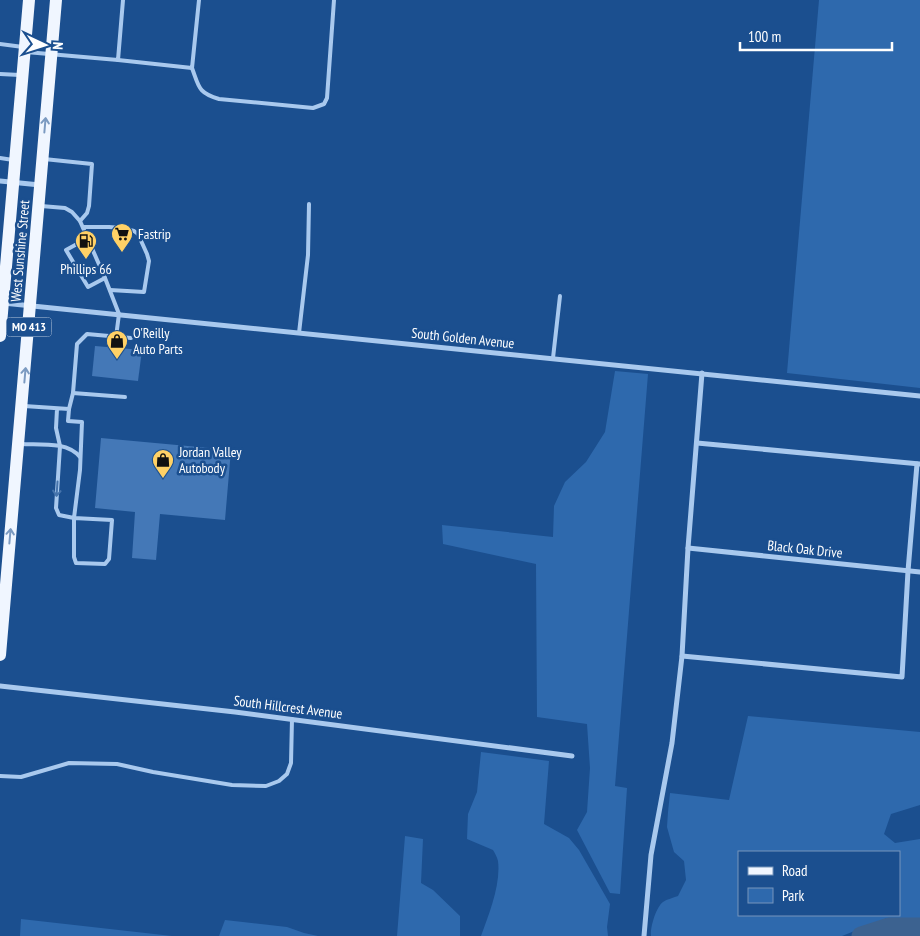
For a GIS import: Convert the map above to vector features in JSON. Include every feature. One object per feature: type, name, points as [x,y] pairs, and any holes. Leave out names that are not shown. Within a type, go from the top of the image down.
[{"type":"main road","name":"West Sunshine Street","points":[[0,336],[1,303],[14,182],[28,0]]},
{"type":"main road","name":"West Sunshine Street","points":[[0,655],[56,0]]},
{"type":"street","points":[[0,181],[40,185]]},
{"type":"street","name":"South Golden Avenue","points":[[1,303],[920,396]]},
{"type":"street","points":[[644,936],[651,855],[672,743],[682,656],[688,548],[702,373]]},
{"type":"street","points":[[682,656],[902,677],[908,571],[918,464],[696,443]]},
{"type":"street","name":"Black Oak Drive","points":[[688,548],[920,572]]},
{"type":"street","name":"South Hillcrest Avenue","points":[[0,686],[292,719],[572,756]]},
{"type":"lane","points":[[118,60],[123,0]]},
{"type":"lane","points":[[199,0],[192,68],[200,89],[208,96],[219,99],[313,108],[324,104],[326,98],[334,0]]},
{"type":"lane","points":[[0,44],[52,54],[192,68]]},
{"type":"lane","points":[[0,74],[22,74]]},
{"type":"lane","points":[[0,158],[15,160]]},
{"type":"lane","points":[[42,159],[92,164],[89,206],[87,213],[80,221]]},
{"type":"lane","points":[[299,333],[308,255],[309,204]]},
{"type":"lane","points":[[39,206],[65,208],[72,212],[80,221],[119,314],[116,337]]},
{"type":"lane","points":[[83,227],[109,227],[134,231],[138,234],[148,254],[149,261],[144,292],[110,290]]},
{"type":"lane","points":[[88,238],[66,250],[82,272],[88,288],[105,278]]},
{"type":"lane","points":[[73,262],[78,259]]},
{"type":"lane","points":[[553,358],[560,296]]},
{"type":"lane","points":[[57,409],[56,428],[60,446],[56,508],[59,515],[74,518],[112,520],[109,559],[105,564],[76,563],[74,557],[74,518],[80,470],[82,422],[68,421],[68,409],[73,393],[77,344],[87,334],[131,338]]},
{"type":"lane","points":[[73,393],[125,396]]},
{"type":"lane","points":[[22,406],[68,409]]},
{"type":"lane","points":[[19,444],[60,446],[76,452],[80,457]]},
{"type":"lane","points":[[0,776],[21,776],[69,763],[117,764],[232,785],[266,786],[279,781],[287,774],[291,763],[292,719]]},
{"type":"green space","points":[[819,0],[920,0],[920,388],[787,373]]},
{"type":"green space","points":[[615,371],[648,374],[615,786],[627,788],[620,894],[610,893],[577,830],[587,812],[590,768],[587,724],[537,717],[536,564],[443,544],[442,525],[553,537],[554,506],[565,482],[586,462],[605,432]]},
{"type":"green space","points":[[748,716],[920,732],[920,805],[891,814],[884,834],[895,843],[920,839],[920,918],[887,918],[842,936],[651,936],[658,908],[665,901],[678,896],[686,880],[684,861],[674,852],[667,827],[670,793],[729,800]]},
{"type":"green space","points":[[481,752],[549,761],[544,824],[569,838],[579,850],[610,904],[607,927],[608,936],[481,936],[494,899],[498,879],[498,861],[493,850],[467,839],[468,814],[477,792]]},
{"type":"green space","points":[[405,836],[423,839],[421,883],[433,890],[460,916],[460,936],[397,936]]},
{"type":"green space","points":[[21,919],[172,936],[20,936]]},
{"type":"green space","points":[[225,920],[287,927],[318,936],[219,936]]},
{"type":"building","name":"O'Reilly Auto Parts","points":[[95,346],[142,350],[138,381],[92,376]]},
{"type":"building","name":"Jordan Valley Autobody","points":[[101,438],[231,450],[225,520],[160,514],[156,560],[132,558],[135,512],[95,508]]},
{"type":"waterway","points":[[861,936],[889,927],[920,927]]},
{"type":"place","name":"Fastrip","points":[[122,253]]},
{"type":"place","name":"Phillips 66","points":[[86,260]]},
{"type":"place","name":"O'Reilly Auto Parts","points":[[117,360]]},
{"type":"place","name":"Jordan Valley Autobody","points":[[163,479]]}]
